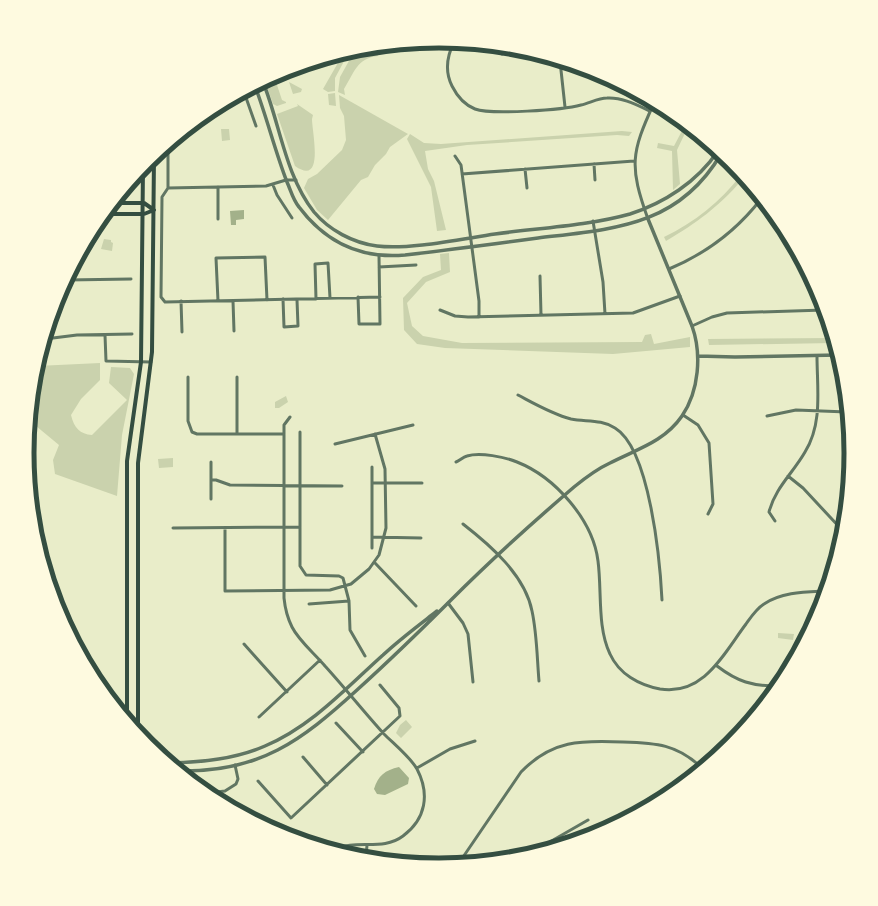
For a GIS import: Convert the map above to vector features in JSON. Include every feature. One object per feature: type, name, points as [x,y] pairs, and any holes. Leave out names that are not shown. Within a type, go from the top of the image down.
[{"type":"main road","points":[[138,723],[138,463],[151,362],[154,166]]},
{"type":"main road","points":[[127,711],[127,461],[141,362],[143,177]]},
{"type":"main road","points":[[121,203],[144,203],[154,210]]},
{"type":"main road","points":[[112,214],[144,214],[154,210]]},
{"type":"street","points":[[452,48],[448,61],[449,79],[458,96],[471,107],[482,111],[498,112],[565,107],[582,105],[600,99],[613,98],[650,111]]},
{"type":"street","points":[[561,67],[565,107]]},
{"type":"street","points":[[265,88],[296,180],[308,203],[322,220],[339,233],[371,245],[392,246],[470,238],[622,216],[662,201],[687,184],[701,172],[714,157]]},
{"type":"street","points":[[257,92],[286,180],[299,207],[322,232],[344,245],[358,251],[379,256],[405,255],[595,232],[629,225],[648,219],[669,208],[689,194],[705,177],[717,160]]},
{"type":"street","points":[[246,97],[256,126]]},
{"type":"street","points":[[188,771],[235,766],[271,753],[299,738],[319,724],[396,656],[448,603],[564,496],[600,468],[663,437],[683,415],[695,386],[698,356],[697,343],[692,326],[644,209],[637,186],[634,161],[640,138],[651,108]]},
{"type":"street","points":[[168,153],[168,188],[162,197],[161,297],[165,302],[380,297]]},
{"type":"street","points":[[455,156],[461,165],[479,301],[479,317]]},
{"type":"street","points":[[462,174],[634,161]]},
{"type":"street","points":[[594,164],[595,180]]},
{"type":"street","points":[[525,169],[527,188]]},
{"type":"street","points":[[168,188],[273,185],[286,180],[296,180]]},
{"type":"street","points":[[273,185],[277,195],[292,218]]},
{"type":"street","points":[[218,187],[218,218]]},
{"type":"street","points":[[669,269],[697,256],[720,240],[742,221],[757,203]]},
{"type":"street","points":[[593,221],[603,284],[605,314]]},
{"type":"street","points":[[358,297],[359,324],[380,324],[379,256]]},
{"type":"street","points":[[218,301],[216,258],[265,257],[267,300]]},
{"type":"street","points":[[316,299],[314,264],[328,263],[330,298]]},
{"type":"street","points":[[379,267],[416,265]]},
{"type":"street","points":[[540,276],[541,315]]},
{"type":"street","points":[[73,280],[131,279]]},
{"type":"street","points":[[440,310],[455,316],[479,317],[640,312],[680,296]]},
{"type":"street","points":[[283,299],[284,327],[298,326],[297,300]]},
{"type":"street","points":[[181,301],[182,332]]},
{"type":"street","points":[[233,301],[234,331]]},
{"type":"street","points":[[692,326],[712,317],[727,313],[818,310]]},
{"type":"street","points":[[51,338],[77,335],[132,334]]},
{"type":"street","points":[[105,335],[106,361],[151,362]]},
{"type":"street","points":[[698,356],[832,355]]},
{"type":"street","points":[[775,521],[769,512],[771,504],[778,490],[811,441],[816,426],[818,411],[817,356]]},
{"type":"street","points":[[188,377],[188,421],[192,432],[197,434],[284,434]]},
{"type":"street","points":[[237,377],[237,434]]},
{"type":"street","points":[[518,395],[558,415],[610,425],[624,436],[635,452],[643,477],[655,532],[662,600]]},
{"type":"street","points":[[767,416],[796,410],[842,412]]},
{"type":"street","points":[[683,415],[698,425],[709,443],[713,504],[708,514]]},
{"type":"street","points":[[290,417],[284,424],[284,591],[286,611],[291,626],[383,733],[416,768],[425,793],[424,809],[420,817],[410,831],[398,840],[382,845],[349,844],[344,846]]},
{"type":"street","points":[[335,444],[413,425]]},
{"type":"street","points":[[300,432],[300,566],[302,571],[310,577],[339,576],[343,578],[349,601],[350,630],[365,656]]},
{"type":"street","points":[[224,528],[225,591],[320,591],[346,586],[360,578],[375,563],[385,537],[387,483],[385,469],[375,434]]},
{"type":"street","points":[[456,462],[466,456],[498,456],[513,460],[539,473],[564,496],[581,518],[593,541],[598,561],[604,638],[610,653],[620,669],[628,676],[644,685],[669,690],[693,684],[717,666],[754,612],[764,604],[791,594],[820,592]]},
{"type":"street","points":[[211,462],[211,499]]},
{"type":"street","points":[[372,467],[372,548]]},
{"type":"street","points":[[788,476],[803,488],[837,525]]},
{"type":"street","points":[[211,480],[216,480],[230,485],[342,486]]},
{"type":"street","points":[[372,483],[422,483]]},
{"type":"street","points":[[463,524],[484,540],[499,555],[523,588],[532,610],[539,681]]},
{"type":"street","points":[[173,528],[300,527]]},
{"type":"street","points":[[372,537],[421,538]]},
{"type":"street","points":[[375,563],[416,606]]},
{"type":"street","points":[[309,604],[349,601]]},
{"type":"street","points":[[448,603],[463,623],[468,634],[473,682]]},
{"type":"street","points":[[178,762],[219,760],[264,746],[304,724],[406,635],[448,603]]},
{"type":"street","points":[[244,644],[287,692]]},
{"type":"street","points":[[258,717],[287,692],[320,660]]},
{"type":"street","points":[[717,666],[732,677],[743,682],[770,686]]},
{"type":"street","points":[[258,781],[291,818],[398,719],[401,712],[380,685]]},
{"type":"street","points":[[336,723],[363,752]]},
{"type":"street","points":[[416,768],[450,749],[475,741]]},
{"type":"street","points":[[463,857],[521,772],[532,761],[552,749],[579,741],[658,744],[675,748],[689,756],[698,764]]},
{"type":"street","points":[[303,757],[327,785]]},
{"type":"street","points":[[216,792],[225,791],[236,784],[238,779],[235,766]]},
{"type":"street","points":[[548,843],[588,820]]},
{"type":"street","points":[[366,851],[367,844]]},
{"type":"shaded area","points":[[377,53],[378,56],[365,60],[357,67],[344,89],[345,95],[338,92],[340,77],[350,58]]},
{"type":"shaded area","points":[[345,59],[335,78],[335,91],[328,92],[323,89],[339,61]]},
{"type":"shaded area","points":[[289,82],[302,89],[301,92],[293,94]]},
{"type":"shaded area","points":[[276,83],[282,100],[286,103],[277,106],[273,104],[267,87]]},
{"type":"shaded area","points":[[335,93],[336,106],[329,105],[328,94]]},
{"type":"shaded area","points":[[339,95],[408,134],[390,147],[386,154],[375,165],[368,177],[361,180],[328,220],[317,210],[304,188],[308,179],[317,174],[342,150],[346,140],[344,116],[340,108]]},
{"type":"shaded area","points":[[297,104],[313,115],[312,119],[315,145],[314,164],[310,169],[304,171],[295,166],[277,114],[298,106]]},
{"type":"shaded area","points":[[221,129],[229,129],[230,140],[222,141]]},
{"type":"shaded area","points":[[683,130],[686,132],[677,150],[680,184],[673,190],[672,151],[657,148],[658,143],[674,146]]},
{"type":"shaded area","points":[[622,131],[632,132],[629,136],[617,135],[467,145],[425,151],[428,169],[434,181],[446,230],[437,231],[431,187],[407,139],[410,134],[424,143],[441,144]]},
{"type":"shaded area","points":[[737,180],[740,182],[724,199],[698,221],[666,241],[664,237],[686,225],[716,203]]},
{"type":"shaded area","points":[[244,210],[244,219],[236,220],[236,225],[231,225],[230,211]]},
{"type":"shaded area","points":[[104,239],[111,240],[113,243],[112,251],[101,249]]},
{"type":"shaded area","points":[[449,253],[450,272],[426,282],[407,303],[412,326],[423,336],[462,343],[642,342],[645,335],[651,334],[654,344],[690,337],[690,347],[613,354],[445,348],[417,344],[404,330],[403,298],[423,277],[441,270],[440,254]]},
{"type":"shaded area","points":[[827,338],[829,343],[709,345],[708,339]]},
{"type":"shaded area","points":[[100,363],[100,380],[81,399],[71,415],[78,430],[92,435],[127,400],[109,383],[111,367],[130,368],[134,374],[122,435],[117,496],[55,474],[53,460],[59,445],[35,425],[37,400],[44,366]]},
{"type":"shaded area","points":[[286,396],[288,402],[279,408],[275,408],[275,402]]},
{"type":"shaded area","points":[[173,458],[173,467],[159,468],[158,459]]},
{"type":"shaded area","points":[[778,633],[794,634],[793,640],[778,638]]},
{"type":"shaded area","points":[[406,720],[412,727],[401,738],[396,733],[400,725]]},
{"type":"shaded area","points":[[399,767],[409,778],[408,784],[385,795],[377,794],[374,789],[380,777],[386,772]]}]
